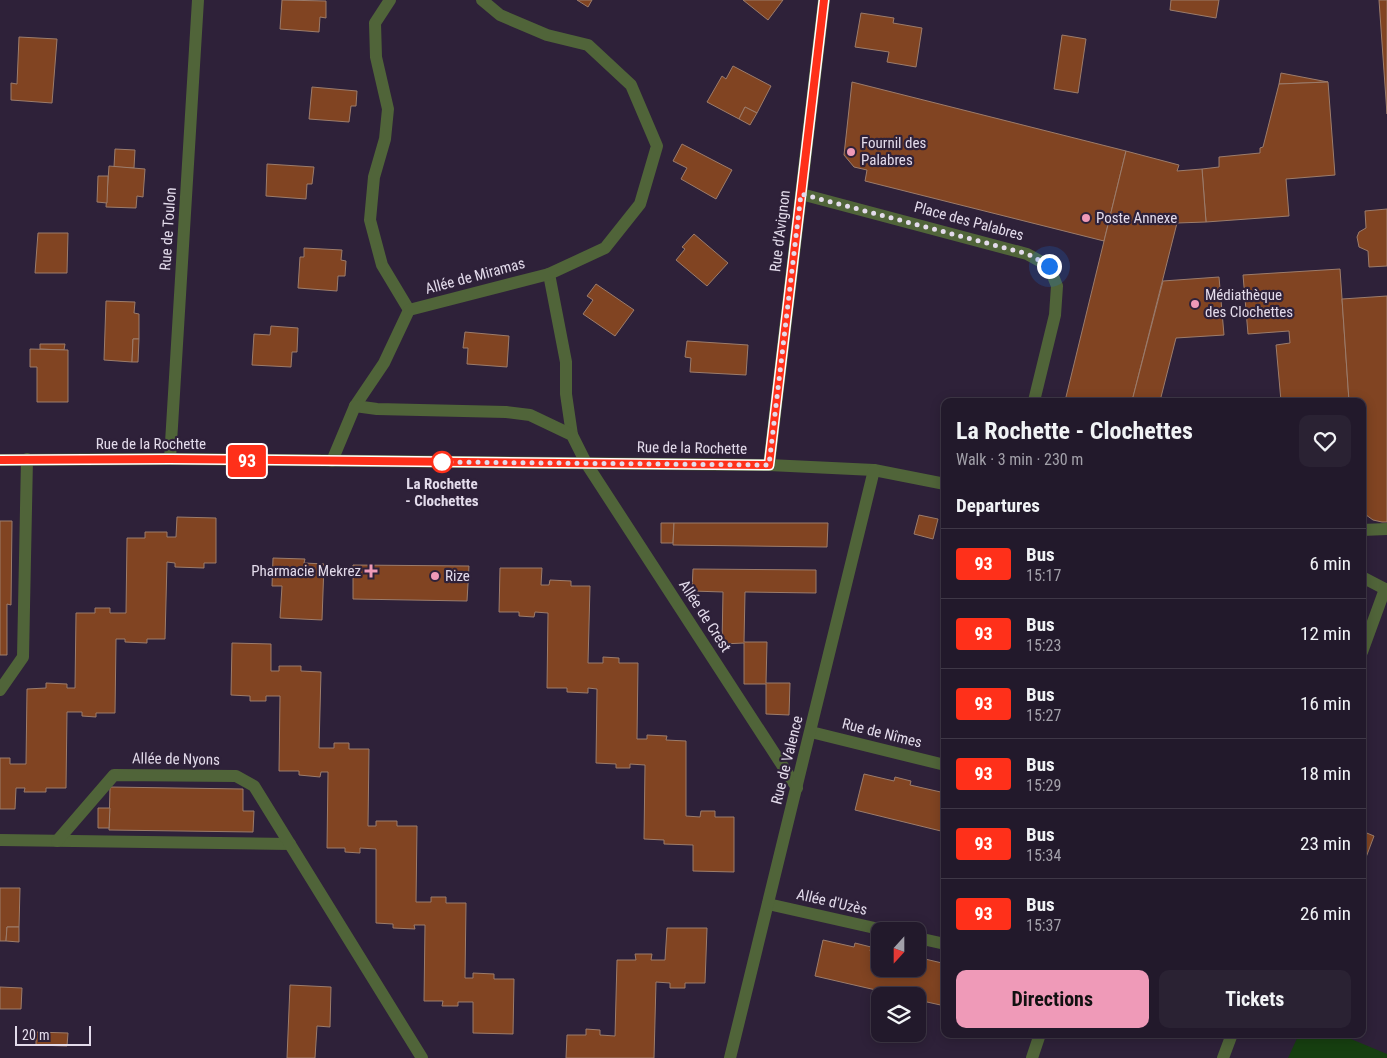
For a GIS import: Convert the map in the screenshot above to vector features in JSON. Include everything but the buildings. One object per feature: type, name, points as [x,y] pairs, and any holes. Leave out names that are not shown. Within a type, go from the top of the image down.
[{"type":"street","name":"Rue de Toulon","points":[[170,459],[198,0]]},
{"type":"street","name":"Allée de Miramas","points":[[390,0],[375,24],[376,57],[388,109],[385,139],[374,177],[370,220],[382,265],[409,310]]},
{"type":"street","name":"Allée de Miramas","points":[[409,310],[549,274],[605,248],[640,204],[657,146],[631,85],[588,45],[547,35],[500,15],[482,0]]},
{"type":"street","name":"Rue d'Avignon","points":[[769,465],[824,0]]},
{"type":"street","name":"Place des Palabres","points":[[801,194],[1028,254],[1049,266],[1057,286],[1055,315],[1035,398]]},
{"type":"street","name":"Allée de Miramas","points":[[549,274],[566,362],[566,394],[572,435]]},
{"type":"street","name":"Allée de Miramas","points":[[355,406],[384,363],[409,310]]},
{"type":"street","points":[[332,461],[355,406],[377,409],[506,412],[530,415],[572,435],[586,463]]},
{"type":"street","points":[[0,690],[23,657],[27,459]]},
{"type":"street","name":"Rue de la Rochette","points":[[0,460],[170,459],[769,465],[874,470],[941,483]]},
{"type":"street","name":"Allée de Crest","points":[[586,463],[797,788]]},
{"type":"street","name":"Rue de Valence","points":[[730,1058],[874,470]]},
{"type":"street","points":[[1366,530],[1387,529]]},
{"type":"street","points":[[1366,579],[1386,588],[1366,641]]},
{"type":"street","name":"Rue de Nîmes","points":[[811,732],[941,764]]},
{"type":"street","name":"Allée de Nyons","points":[[57,841],[114,775],[236,776],[254,786],[422,1058]]},
{"type":"street","points":[[0,840],[290,844]]},
{"type":"street","name":"Allée d'Uzès","points":[[768,904],[871,927]]},
{"type":"street","points":[[926,940],[941,943]]},
{"type":"street","points":[[1032,1058],[1039,1038]]},
{"type":"street","points":[[1223,1058],[1230,1038]]},
{"type":"green space","points":[[1297,1038],[1349,1038],[1387,1054],[1387,1058],[1288,1058]]},
{"type":"bus line","name":"93","points":[[0,460],[170,459],[769,465],[824,0]]},
{"type":"place","name":"Fournil des Palabres","points":[[851,152]]},
{"type":"place","name":"Poste Annexe","points":[[1086,218]]},
{"type":"place","name":"Médiathèque des Clochettes","points":[[1195,304]]},
{"type":"place","name":"La Rochette - Clochettes","points":[[442,462]]},
{"type":"place","name":"Pharmacie Mekrez","points":[[371,571]]},
{"type":"place","name":"Rize","points":[[435,576]]},
{"type":"route","points":[[442,462],[769,465],[801,194],[1028,254],[1049,266]]}]
